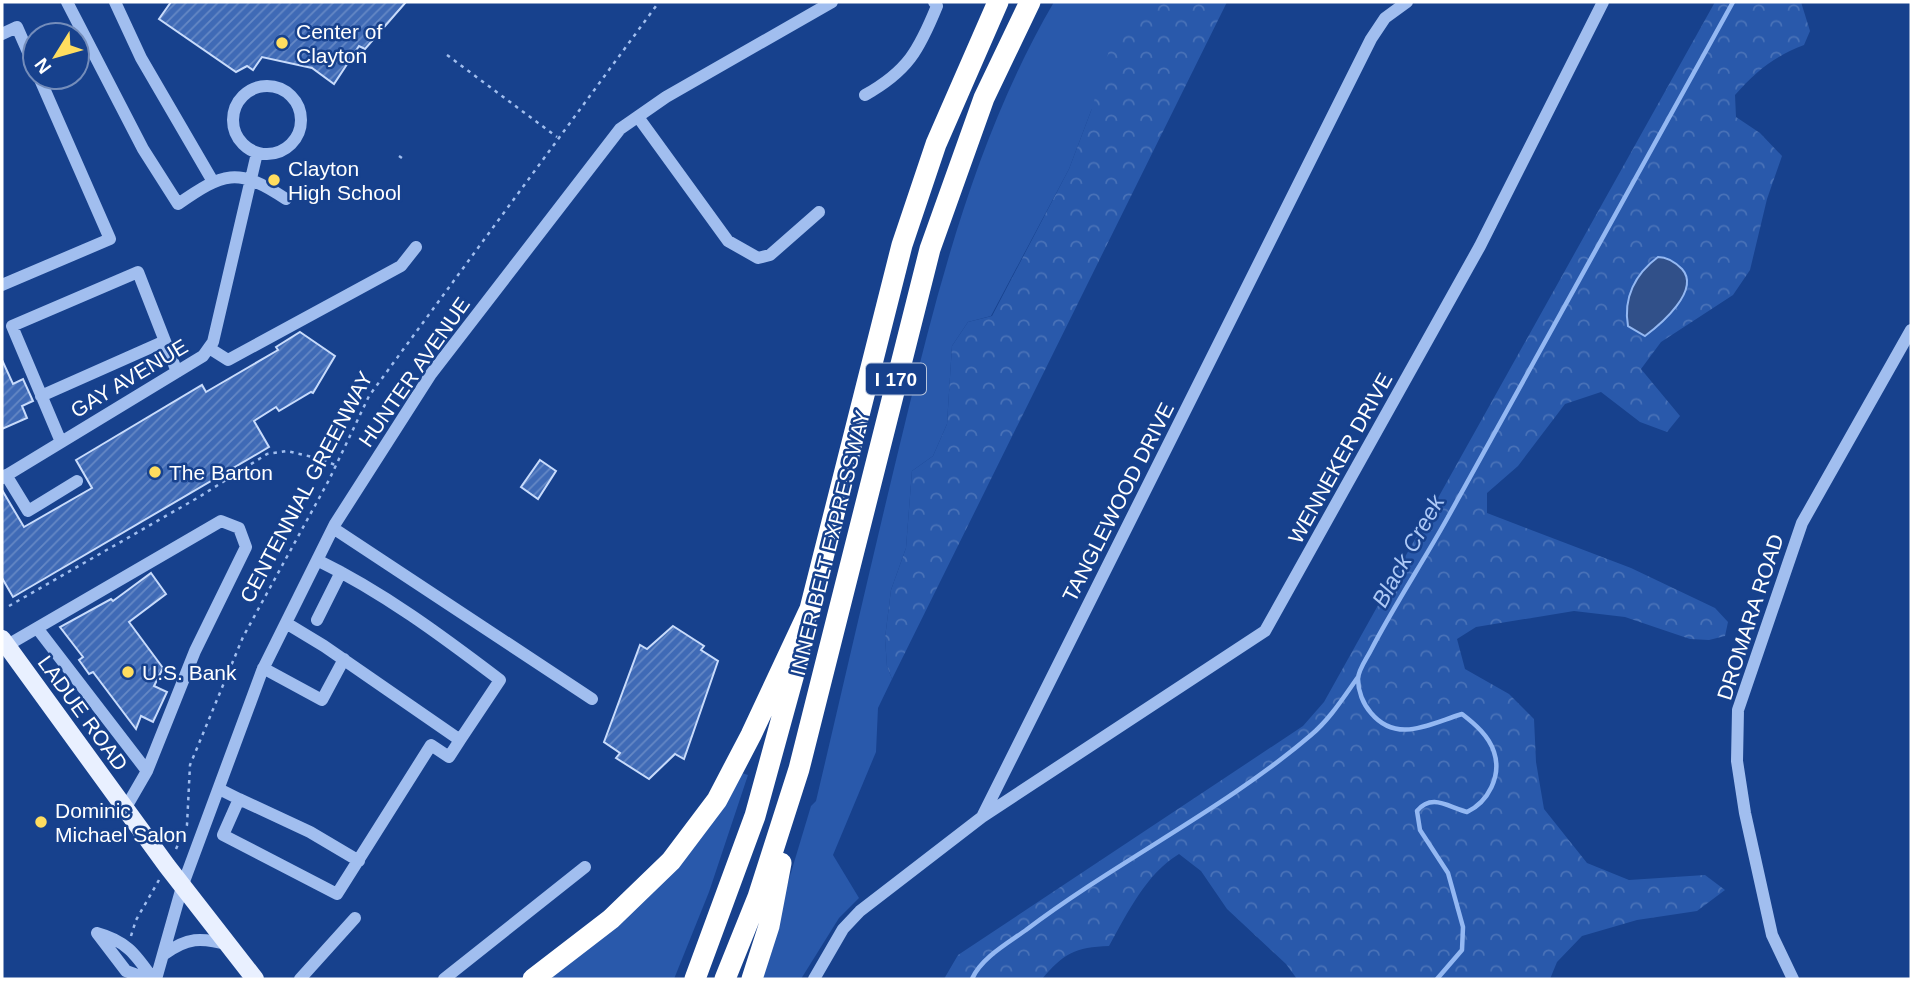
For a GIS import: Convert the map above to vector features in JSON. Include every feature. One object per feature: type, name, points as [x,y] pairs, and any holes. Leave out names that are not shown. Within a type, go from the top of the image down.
[{"type":"highway","name":"INNER BELT EXPRESSWAY","points":[[695,979],[738,869],[759,803],[902,245],[936,144],[996,2]]},
{"type":"highway","name":"INNER BELT EXPRESSWAY","points":[[725,979],[758,897],[799,769],[930,249],[984,98],[1030,2]]},
{"type":"highway","points":[[533,979],[643,891],[694,833],[733,771],[810,609]]},
{"type":"highway","points":[[752,979],[769,926],[799,769]]},
{"type":"main road","name":"LADUE ROAD","points":[[4,643],[182,887],[255,979]]},
{"type":"street","points":[[67,2],[143,149],[177,204],[212,180],[236,176],[251,180],[286,199]]},
{"type":"street","points":[[115,2],[141,58],[212,180]]},
{"type":"street","name":"HUNTER AVENUE","points":[[155,979],[182,887],[263,668],[333,528],[431,374],[620,129],[832,2]]},
{"type":"street","points":[[865,95],[886,84],[919,50],[937,6],[934,2]]},
{"type":"street","name":"TANGLEWOOD DRIVE","points":[[814,979],[842,929],[860,911],[982,817],[1371,39],[1385,18],[1407,2]]},
{"type":"street","name":"WENNEKER DRIVE","points":[[982,817],[1265,631],[1480,246],[1603,2]]},
{"type":"street","points":[[2,34],[17,27],[21,36]]},
{"type":"street","points":[[267,86],[283,90],[297,103],[301,114],[298,136],[284,150],[273,154],[257,153],[246,147],[236,135],[233,124],[234,109],[245,94],[255,88],[267,86]]},
{"type":"street","points":[[2,285],[110,239],[45,91]]},
{"type":"street","points":[[638,117],[728,241],[758,258],[770,255],[818,212]]},
{"type":"street","name":"GAY AVENUE","points":[[4,476],[203,356],[214,341],[257,153]]},
{"type":"street","points":[[208,348],[228,360],[401,266],[416,247]]},
{"type":"street","points":[[61,442],[12,326],[138,272],[177,372]]},
{"type":"street","name":"DROMARA ROAD","points":[[1793,979],[1772,934],[1745,813],[1737,761],[1738,710],[1801,523],[1911,330]]},
{"type":"street","points":[[41,396],[165,341]]},
{"type":"street","points":[[4,476],[28,511],[77,481]]},
{"type":"street","points":[[4,643],[37,628],[221,521],[239,528],[246,547],[195,651],[147,771],[125,809]]},
{"type":"street","points":[[333,528],[592,699]]},
{"type":"street","points":[[239,799],[223,835],[337,894],[431,745],[449,757],[500,680],[429,626],[317,560]]},
{"type":"street","points":[[317,620],[341,572]]},
{"type":"street","points":[[286,623],[344,659],[460,740]]},
{"type":"street","points":[[37,628],[147,771]]},
{"type":"street","points":[[263,668],[322,700],[344,659]]},
{"type":"street","points":[[219,789],[310,832],[359,861]]},
{"type":"street","points":[[444,979],[585,867]]},
{"type":"street","points":[[304,978],[355,918]]},
{"type":"street","points":[[148,979],[126,971],[97,933],[111,937],[133,950],[155,979]]},
{"type":"street","points":[[163,955],[190,939],[203,938],[230,945]]},
{"type":"path","name":"CENTENNIAL GREENWAY","points":[[175,850],[187,825],[190,765],[243,637],[369,396],[557,137],[659,2]]},
{"type":"path","points":[[447,55],[557,137]]},
{"type":"path","points":[[399,156],[405,160]]},
{"type":"path","points":[[9,606],[200,497],[267,454],[281,451],[321,459],[334,465]]},
{"type":"path","points":[[130,940],[136,920],[159,880]]},
{"type":"green space","points":[[1054,2],[1144,2],[1091,111],[1069,169],[991,316],[968,322],[952,346],[947,424],[933,456],[912,471],[906,548],[891,590],[885,638],[887,666],[892,679],[878,708],[876,752],[833,855],[859,898],[839,918],[801,979],[759,979],[811,806],[816,801],[906,419],[948,258],[983,152],[1004,101]]},
{"type":"green space","points":[[1144,2],[1227,2],[892,679],[887,666],[885,638],[891,590],[906,548],[912,471],[933,456],[947,424],[952,346],[968,322],[992,316],[1069,169],[1091,111],[1111,44]]},
{"type":"green space","points":[[1715,2],[1801,2],[1810,31],[1804,45],[1766,65],[1735,95],[1736,117],[1760,133],[1782,156],[1767,199],[1750,270],[1733,295],[1661,342],[1641,369],[1680,416],[1667,432],[1640,422],[1601,392],[1565,404],[1518,466],[1487,493],[1487,513],[1631,568],[1715,608],[1728,622],[1725,636],[1709,640],[1690,639],[1625,617],[1574,611],[1476,627],[1457,639],[1465,669],[1509,694],[1534,719],[1536,762],[1544,809],[1587,863],[1629,880],[1705,875],[1725,890],[1697,911],[1637,920],[1582,936],[1557,962],[1550,979],[1297,979],[1286,964],[1227,909],[1201,871],[1179,854],[1167,862],[1147,883],[1109,946],[1078,950],[1063,958],[1042,979],[944,979],[958,955],[1303,726],[1324,702]]},
{"type":"green space","points":[[739,772],[748,775],[709,892],[674,979],[542,979],[614,925]]},
{"type":"shaded area","points":[[1658,257],[1671,260],[1682,269],[1687,277],[1686,287],[1677,306],[1645,336],[1628,326],[1627,306],[1637,279]]},
{"type":"building","name":"Center of Clayton","points":[[171,2],[406,2],[365,49],[359,46],[334,84],[312,68],[262,57],[253,70],[247,66],[236,72],[159,19]]},
{"type":"building","name":"The Barton","points":[[300,332],[335,356],[313,393],[279,411],[276,407],[254,421],[269,447],[13,597],[2,578],[2,490],[24,527],[92,488],[76,460],[202,385],[206,392],[278,350],[276,347]]},
{"type":"building","points":[[2,360],[13,384],[23,379],[33,401],[22,406],[27,418],[2,429]]},
{"type":"building","points":[[540,460],[556,471],[538,499],[521,487]]},
{"type":"building","points":[[151,573],[166,594],[129,622],[163,668],[154,686],[167,692],[153,722],[141,716],[136,729],[93,672],[89,674],[79,660],[83,657],[60,627],[111,599],[113,601]]},
{"type":"building","points":[[673,626],[704,646],[701,650],[718,661],[684,759],[675,754],[649,779],[616,758],[620,753],[604,742],[640,645],[647,649]]},
{"type":"waterway","name":"Black Creek","points":[[1437,979],[1462,950],[1463,927],[1448,873],[1420,830],[1417,811],[1434,802],[1467,812],[1475,808],[1487,795],[1495,779],[1494,752],[1477,726],[1462,714],[1414,729],[1392,728],[1381,722],[1368,709],[1362,697],[1358,684],[1359,672],[1448,517],[1733,2]]},
{"type":"waterway","points":[[972,979],[982,964],[996,952],[1061,905],[1278,762],[1324,722],[1358,677]]},
{"type":"place","name":"Center of Clayton","points":[[282,43]]},
{"type":"place","name":"Clayton High School","points":[[274,180]]},
{"type":"place","name":"The Barton","points":[[155,472]]},
{"type":"place","name":"U.S. Bank","points":[[128,672]]},
{"type":"place","name":"Dominic Michael Salon","points":[[41,822]]}]
